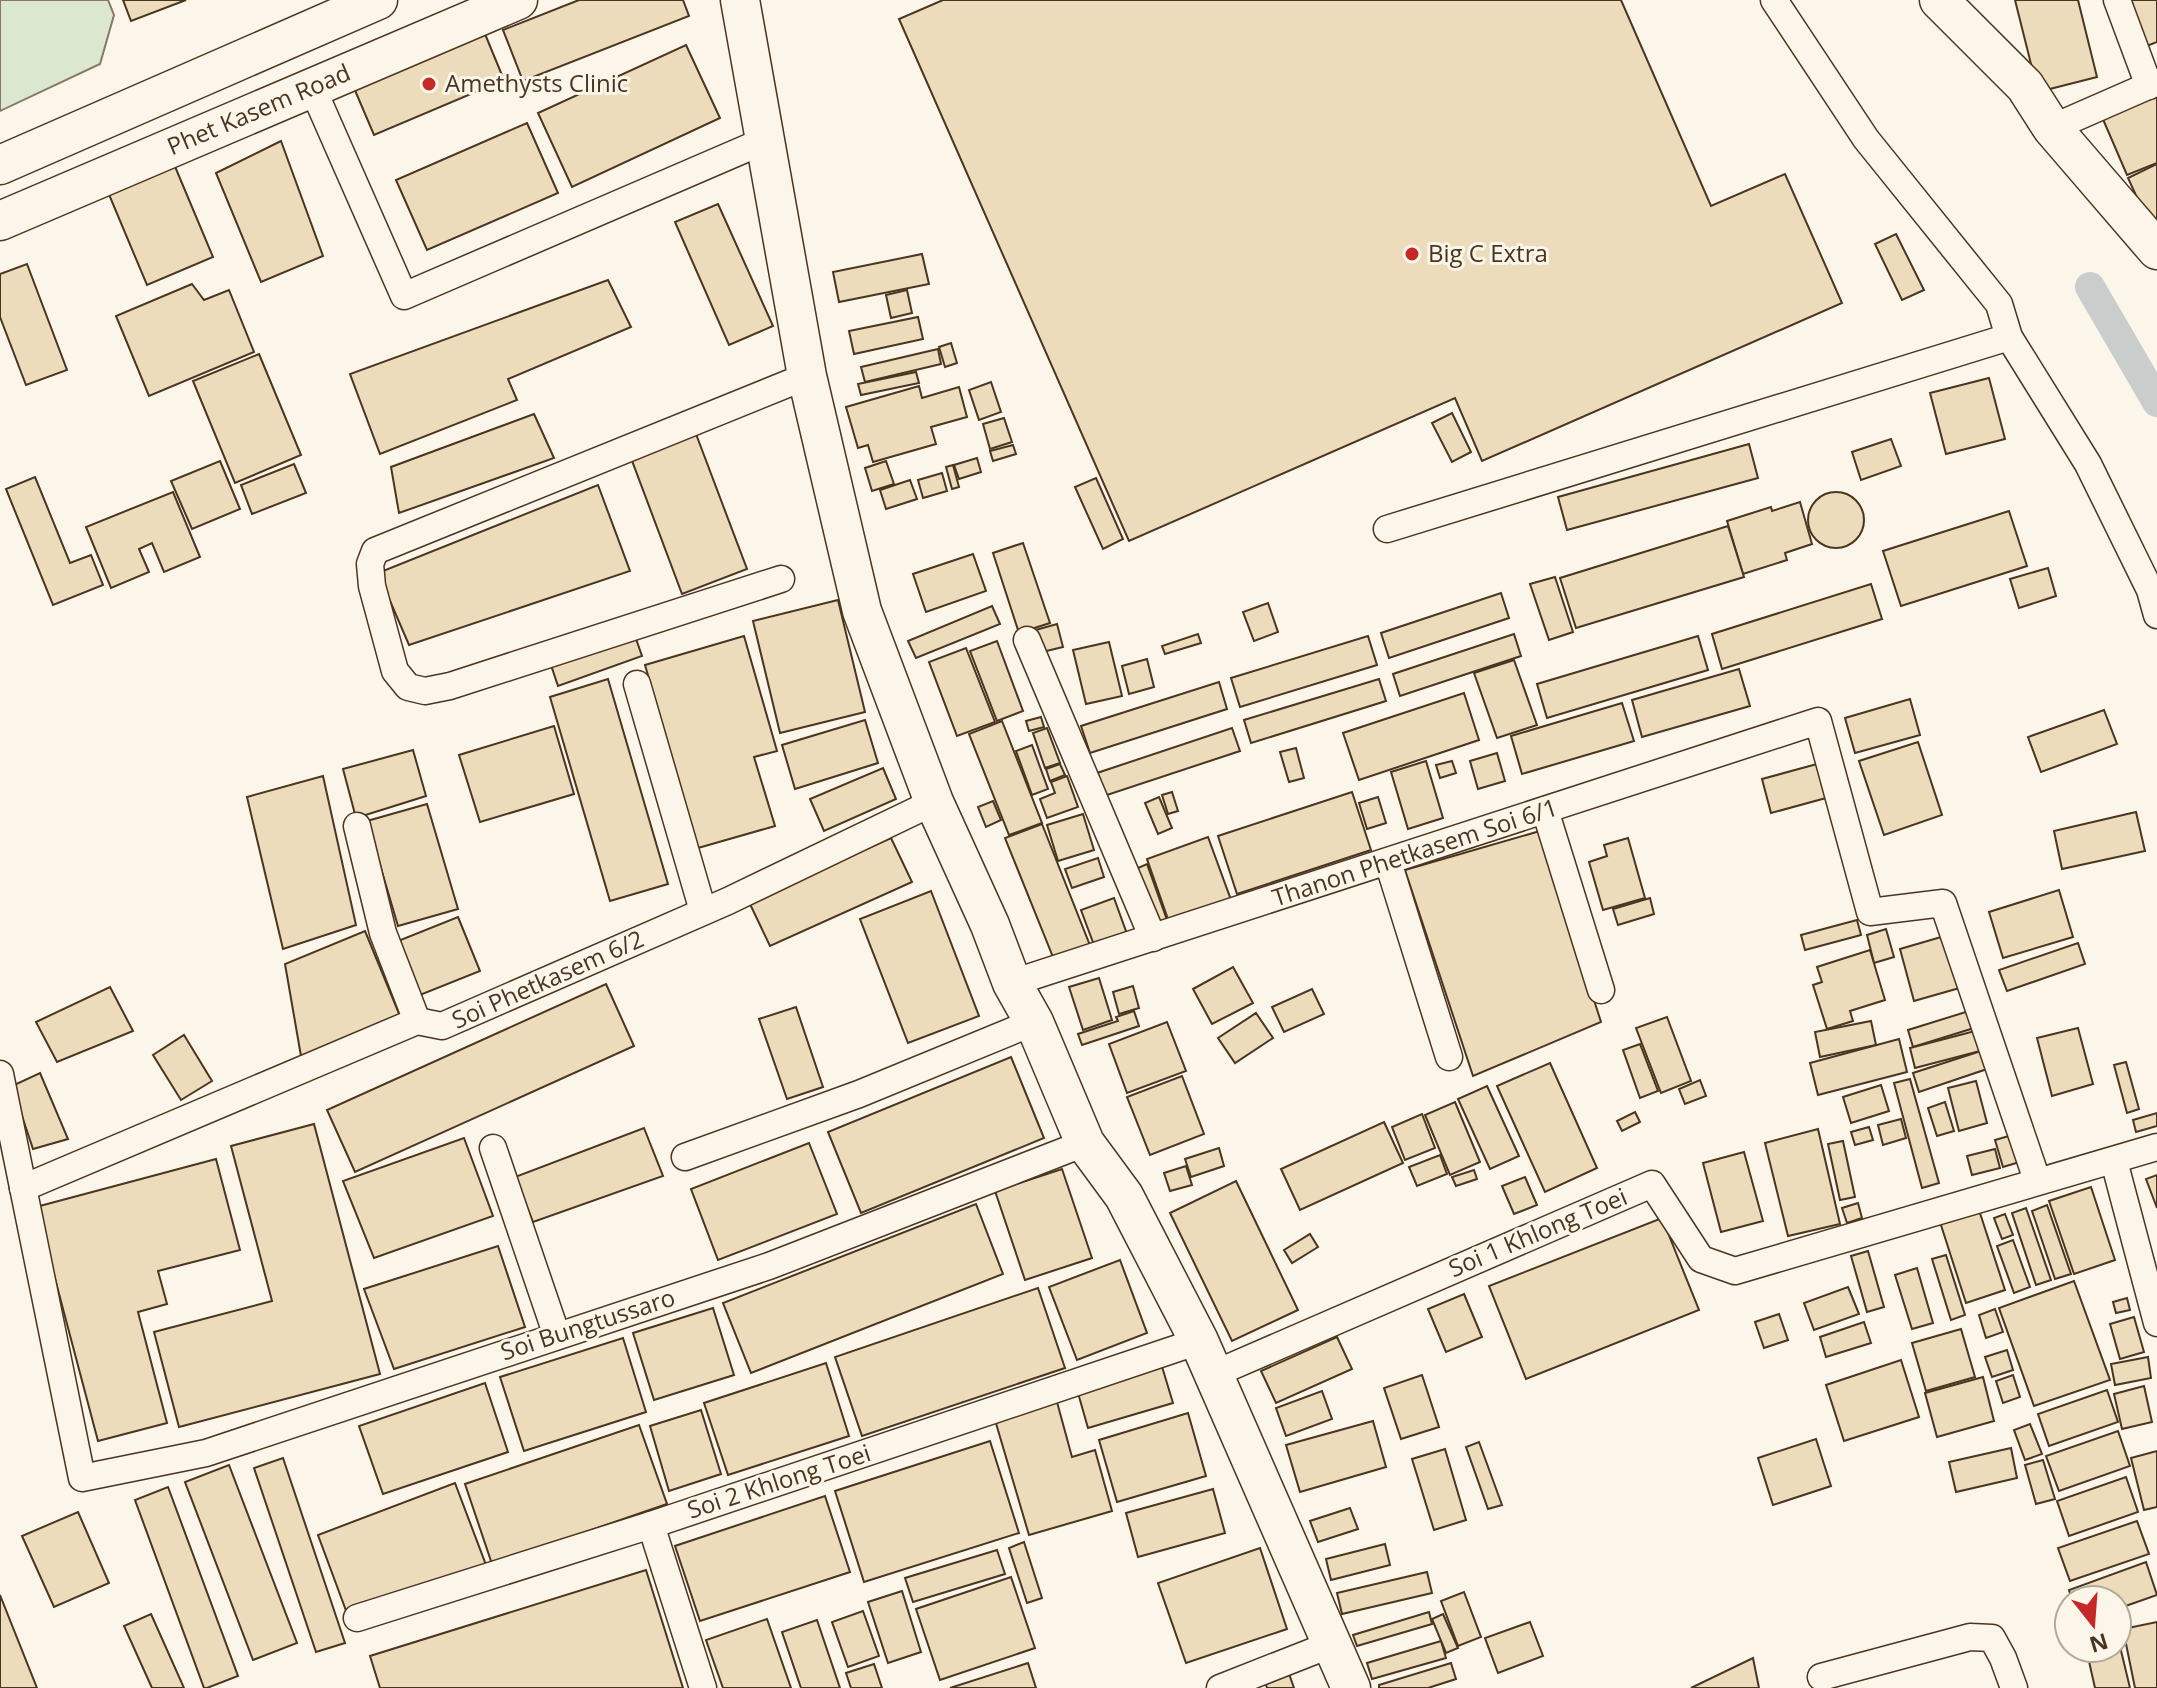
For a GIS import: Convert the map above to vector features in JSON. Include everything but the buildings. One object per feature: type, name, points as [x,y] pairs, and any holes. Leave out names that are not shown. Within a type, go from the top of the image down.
[{"type":"street","points":[[0,165],[378,0]]},
{"type":"street","name":"Phet Kasem Road","points":[[0,221],[518,0]]},
{"type":"street","points":[[740,0],[807,376],[862,611],[934,802],[990,925],[1012,983],[1034,1022],[1085,1143],[1124,1196],[1206,1358],[1351,1688]]},
{"type":"street","points":[[1774,0],[1866,139],[1999,304],[2009,337],[2088,464],[2150,590],[2157,615]]},
{"type":"street","points":[[1939,0],[2025,86],[2052,128],[2157,250]]},
{"type":"street","points":[[2052,128],[2153,84],[2117,0]]},
{"type":"street","points":[[312,87],[404,296],[766,140]]},
{"type":"street","points":[[1387,529],[2009,337]]},
{"type":"street","points":[[781,579],[450,686],[425,691],[408,687],[395,671],[372,586],[370,564],[375,551],[807,376]]},
{"type":"street","points":[[1027,640],[1153,938]]},
{"type":"street","points":[[637,684],[703,911]]},
{"type":"street","name":"Thanon Phetkasem Soi 6/1","points":[[1012,983],[1818,721],[1870,912],[1943,903],[2037,1180]]},
{"type":"street","name":"Soi Phetkasem 6/2","points":[[23,1188],[417,1021],[442,1026],[703,911],[934,802]]},
{"type":"street","points":[[1545,810],[1601,990]]},
{"type":"street","points":[[357,826],[383,933],[417,1021]]},
{"type":"street","points":[[1388,862],[1449,1057]]},
{"type":"street","points":[[685,1157],[859,1094],[1034,1022]]},
{"type":"street","points":[[0,1074],[23,1188]]},
{"type":"street","name":"Soi Bungtussaro","points":[[23,1188],[82,1478],[206,1453],[769,1266],[1085,1143]]},
{"type":"street","name":"Soi 1 Khlong Toei","points":[[1206,1358],[1652,1184],[1701,1259],[1735,1271],[2157,1147]]},
{"type":"street","points":[[493,1148],[557,1336]]},
{"type":"street","points":[[2114,1161],[2157,1323]]},
{"type":"street","name":"Soi 2 Khlong Toei","points":[[357,1618],[651,1525],[1206,1358]]},
{"type":"street","points":[[651,1525],[703,1688]]},
{"type":"street","points":[[1821,1677],[1970,1637],[1992,1638],[2014,1688]]},
{"type":"street","points":[[1220,1688],[1332,1644]]},
{"type":"green space","points":[[0,0],[108,0],[114,15],[100,64],[0,111]]},
{"type":"waterway","points":[[2090,287],[2157,402]]},
{"type":"place","name":"Amethysts Clinic","points":[[429,84]]},
{"type":"place","name":"Big C Extra","points":[[1412,254]]}]
